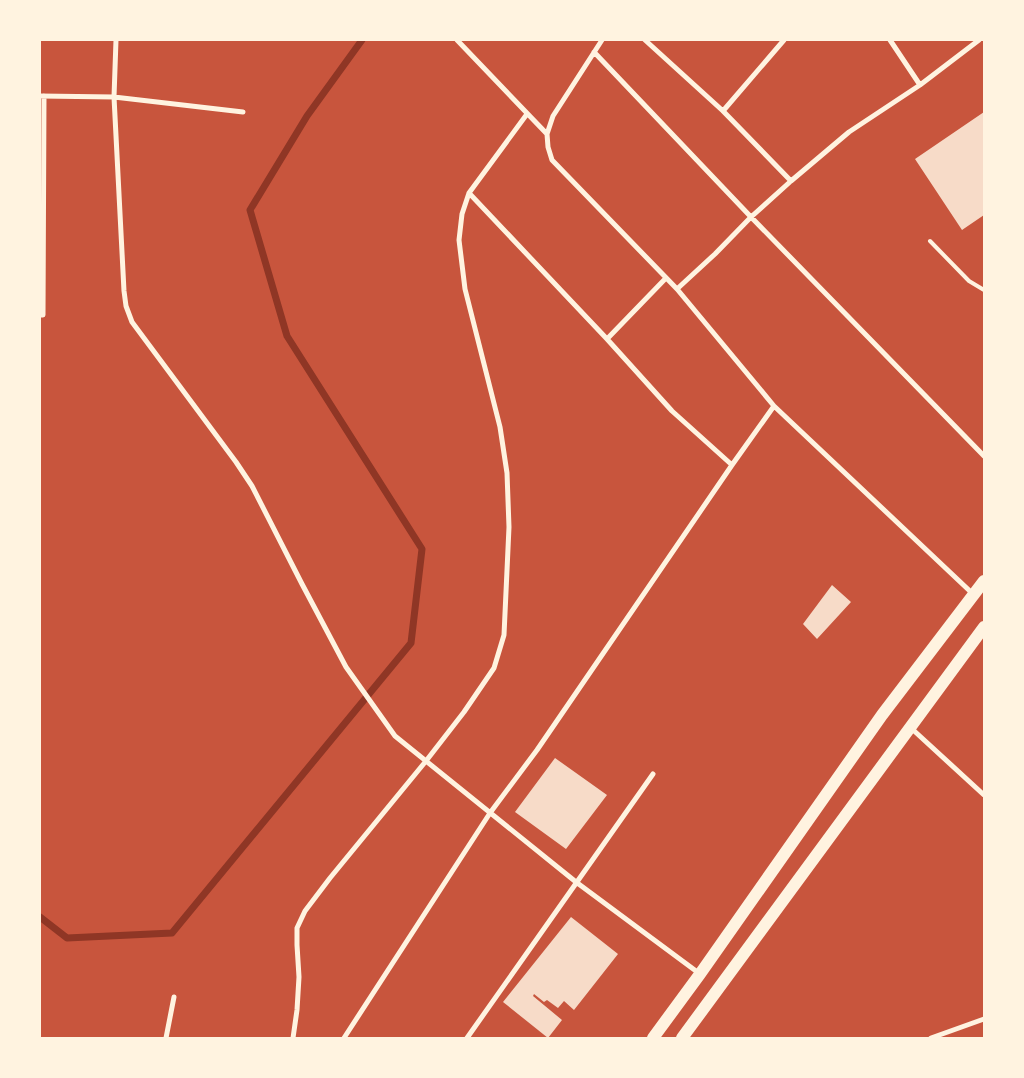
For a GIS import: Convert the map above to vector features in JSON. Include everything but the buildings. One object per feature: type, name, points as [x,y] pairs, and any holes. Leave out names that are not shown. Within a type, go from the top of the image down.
[{"type":"main road","points":[[653,1038],[882,715],[984,580]]},
{"type":"main road","points":[[682,1038],[984,627]]},
{"type":"street","points":[[116,40],[114,97],[126,306],[132,322],[252,486],[346,667],[395,736],[576,882],[700,974]]},
{"type":"street","points":[[458,40],[547,134]]},
{"type":"street","points":[[602,40],[554,116],[547,134],[552,160],[677,289],[774,406],[973,594]]},
{"type":"street","points":[[645,40],[723,111],[791,181]]},
{"type":"street","points":[[723,111],[784,40]]},
{"type":"street","points":[[890,40],[920,85]]},
{"type":"street","points":[[677,289],[716,254],[751,217],[848,132],[920,85],[979,40]]},
{"type":"street","points":[[594,52],[751,217],[984,456]]},
{"type":"street","points":[[40,315],[43,315],[42,96],[114,97],[243,112]]},
{"type":"street","points":[[293,1038],[299,977],[297,928],[305,911],[464,712],[494,668],[504,634],[509,526],[507,473],[500,427],[465,289],[459,240],[462,214],[469,193],[528,114]]},
{"type":"street","points":[[469,193],[672,411],[732,465]]},
{"type":"street","points":[[607,339],[666,278]]},
{"type":"street","points":[[344,1038],[490,813],[538,750],[774,406]]},
{"type":"street","points":[[910,728],[984,795]]},
{"type":"street","points":[[467,1038],[654,774]]},
{"type":"street","points":[[166,1038],[174,997]]},
{"type":"street","points":[[931,1038],[984,1019]]},
{"type":"lane","points":[[930,241],[969,282],[984,290]]},
{"type":"waterway","points":[[40,917],[67,938],[172,933],[411,643],[422,549],[287,336],[250,210],[307,116],[362,40]]}]
